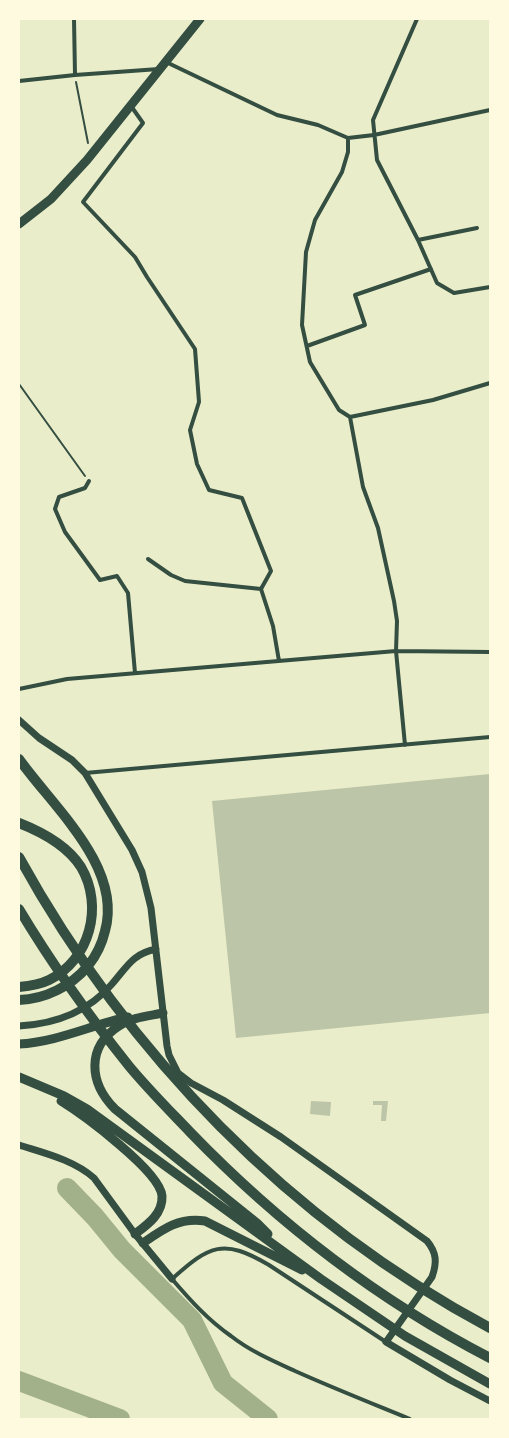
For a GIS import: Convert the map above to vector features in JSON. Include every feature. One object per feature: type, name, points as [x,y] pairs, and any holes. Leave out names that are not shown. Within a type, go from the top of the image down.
[{"type":"highway","points":[[19,758],[79,836],[98,867],[108,897],[107,925],[103,939],[91,963],[81,974],[56,991],[41,997],[19,1000]]},
{"type":"highway","points":[[19,823],[41,832],[56,842],[69,853],[80,866],[88,881],[92,898],[93,913],[90,930],[84,945],[75,959],[65,969],[49,980],[34,985],[19,987]]},
{"type":"highway","points":[[19,857],[59,927],[117,1009],[185,1090],[235,1142],[291,1192],[356,1243],[411,1282],[490,1328]]},
{"type":"highway","points":[[19,909],[70,988],[130,1067],[217,1159],[274,1211],[339,1263],[398,1305],[463,1344],[490,1358]]},
{"type":"main road","points":[[19,224],[51,199],[86,160],[200,19]]},
{"type":"main road","points":[[19,1044],[51,1041],[116,1020],[138,1015],[164,1013]]},
{"type":"main road","points":[[164,1013],[141,1017],[120,1025],[110,1032],[102,1042],[97,1053],[95,1063],[97,1083],[101,1092],[115,1109],[257,1223],[289,1255]]},
{"type":"main road","points":[[19,1076],[64,1096],[87,1109],[321,1279],[405,1336],[490,1384]]},
{"type":"main road","points":[[19,1083],[38,1089],[80,1113],[103,1130],[156,1181],[162,1195],[160,1209],[151,1222],[135,1234]]},
{"type":"main road","points":[[143,1244],[174,1223],[194,1219],[205,1221],[321,1279]]},
{"type":"street","points":[[74,19],[75,75]]},
{"type":"street","points":[[417,19],[373,120],[377,160],[418,240],[437,283],[454,293],[490,287]]},
{"type":"street","points":[[19,81],[162,66],[276,115],[318,125],[348,138],[374,135],[490,110]]},
{"type":"street","points":[[130,106],[143,123],[83,202],[135,256],[147,277],[195,349],[199,402],[190,430],[197,464],[209,490],[242,498],[271,571],[261,589],[273,626],[279,661]]},
{"type":"street","points":[[348,138],[348,152],[342,172],[315,220],[306,252],[302,325],[310,362],[340,410],[350,417],[362,487],[378,528],[397,621],[396,651],[405,745]]},
{"type":"street","points":[[418,240],[477,228]]},
{"type":"street","points":[[307,346],[365,325],[355,295],[430,269]]},
{"type":"street","points":[[350,417],[433,400],[490,383]]},
{"type":"street","points":[[89,481],[85,488],[59,497],[55,509],[65,532],[100,580],[117,576],[128,593],[135,673]]},
{"type":"street","points":[[148,559],[171,575],[185,581],[261,589]]},
{"type":"street","points":[[19,689],[67,679],[396,651],[490,652]]},
{"type":"street","points":[[19,720],[39,738],[72,760],[85,773],[132,850],[142,872],[151,908],[169,1055],[178,1073],[190,1083],[223,1100],[281,1137],[427,1241],[433,1248],[436,1262],[432,1277],[386,1342]]},
{"type":"street","points":[[85,773],[490,737]]},
{"type":"street","points":[[19,1026],[56,1020],[81,1010],[102,994],[136,956],[144,951],[156,949]]},
{"type":"street","points":[[19,1145],[55,1157],[87,1172],[94,1178],[135,1234],[192,1303],[231,1337],[254,1351],[306,1376],[410,1419]]},
{"type":"street","points":[[172,1279],[204,1253],[214,1249],[227,1248],[250,1254],[386,1342],[444,1377],[490,1401]]},
{"type":"path","points":[[75,75],[88,145],[86,160]]},
{"type":"path","points":[[19,384],[89,481]]},
{"type":"building","points":[[490,774],[490,1013],[236,1038],[212,801]]},
{"type":"building","points":[[311,1101],[331,1102],[330,1116],[310,1114]]},
{"type":"building","points":[[373,1101],[388,1101],[386,1121],[381,1121],[382,1105],[373,1105]]},
{"type":"waterway","points":[[67,1188],[95,1217],[122,1250],[192,1320],[223,1383],[268,1419]]},
{"type":"waterway","points":[[19,1381],[120,1419]]}]
